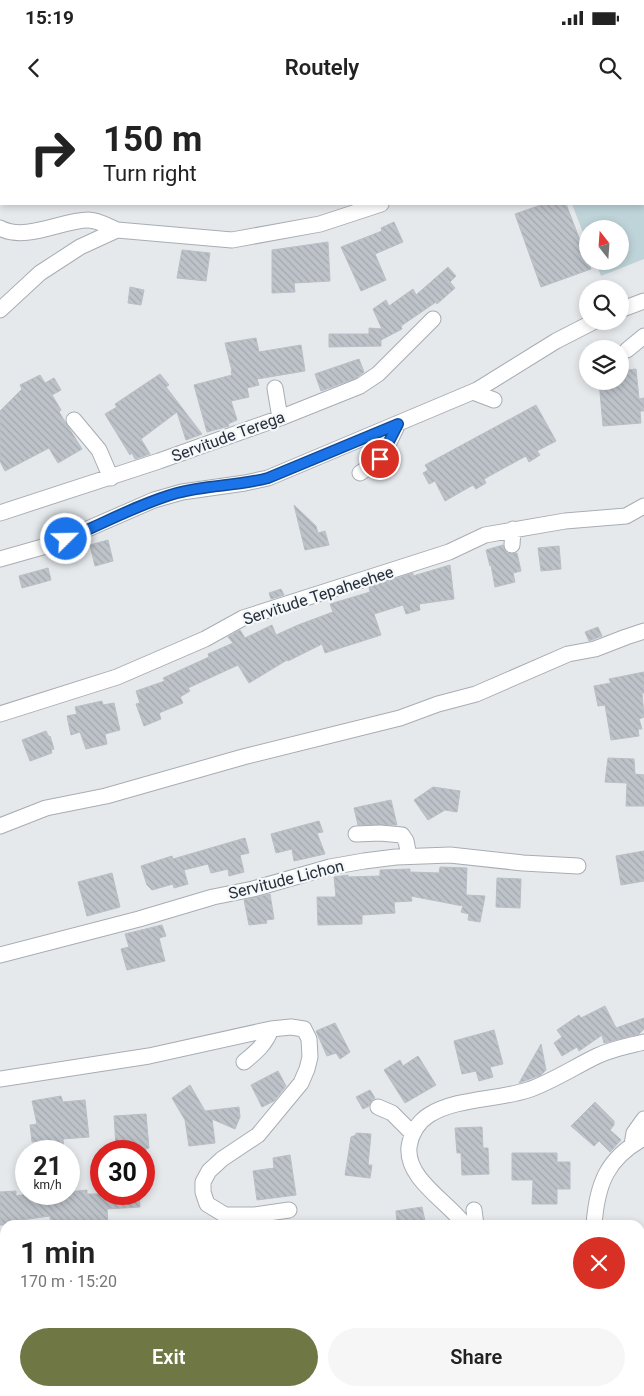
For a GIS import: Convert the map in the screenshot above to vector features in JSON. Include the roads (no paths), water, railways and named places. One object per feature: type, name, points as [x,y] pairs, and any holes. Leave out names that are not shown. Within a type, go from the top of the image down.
[{"type":"street","points":[[0,228],[18,232],[37,231],[87,220],[101,223],[117,230],[232,240],[320,224],[378,205]]},
{"type":"street","points":[[0,310],[40,273],[80,246],[117,230]]},
{"type":"street","points":[[629,307],[644,301]]},
{"type":"street","name":"Servitude Terega","points":[[0,513],[112,478],[280,418],[360,386],[378,374],[433,319]]},
{"type":"street","points":[[0,559],[53,544],[154,500],[194,490],[268,478],[473,392],[509,372],[556,341],[579,329]]},
{"type":"street","points":[[629,348],[644,336]]},
{"type":"street","points":[[275,388],[280,418]]},
{"type":"street","points":[[473,392],[494,400]]},
{"type":"street","points":[[74,420],[99,450],[112,478]]},
{"type":"street","points":[[360,473],[380,459],[398,424]]},
{"type":"street","name":"Servitude Tepaheehee","points":[[0,714],[117,677],[205,639],[243,618],[449,552],[485,536],[513,537],[564,521],[626,516],[644,506]]},
{"type":"street","points":[[0,826],[46,808],[106,796],[272,750],[400,718],[438,704],[476,694],[568,654],[595,649],[626,636],[644,632]]},
{"type":"street","points":[[356,834],[380,833],[402,836],[406,841],[409,856]]},
{"type":"street","name":"Servitude Lichon","points":[[0,955],[138,919],[213,897],[253,889],[330,867],[364,860],[450,855],[523,863],[578,866]]},
{"type":"street","points":[[0,1079],[149,1056],[272,1029],[291,1027],[304,1029],[309,1039],[310,1057],[301,1083],[258,1135],[222,1159],[209,1171],[203,1182],[203,1192],[207,1204],[224,1215],[254,1215],[289,1210]]},
{"type":"street","points":[[244,1062],[260,1049],[272,1029]]},
{"type":"street","points":[[461,1220],[416,1174],[412,1167],[409,1148],[418,1124],[428,1116],[450,1106],[512,1096],[536,1088],[599,1055],[644,1042]]},
{"type":"street","points":[[378,1107],[392,1113],[413,1134]]},
{"type":"street","points":[[595,1220],[598,1199],[612,1162],[638,1141],[634,1133],[644,1119]]}]
